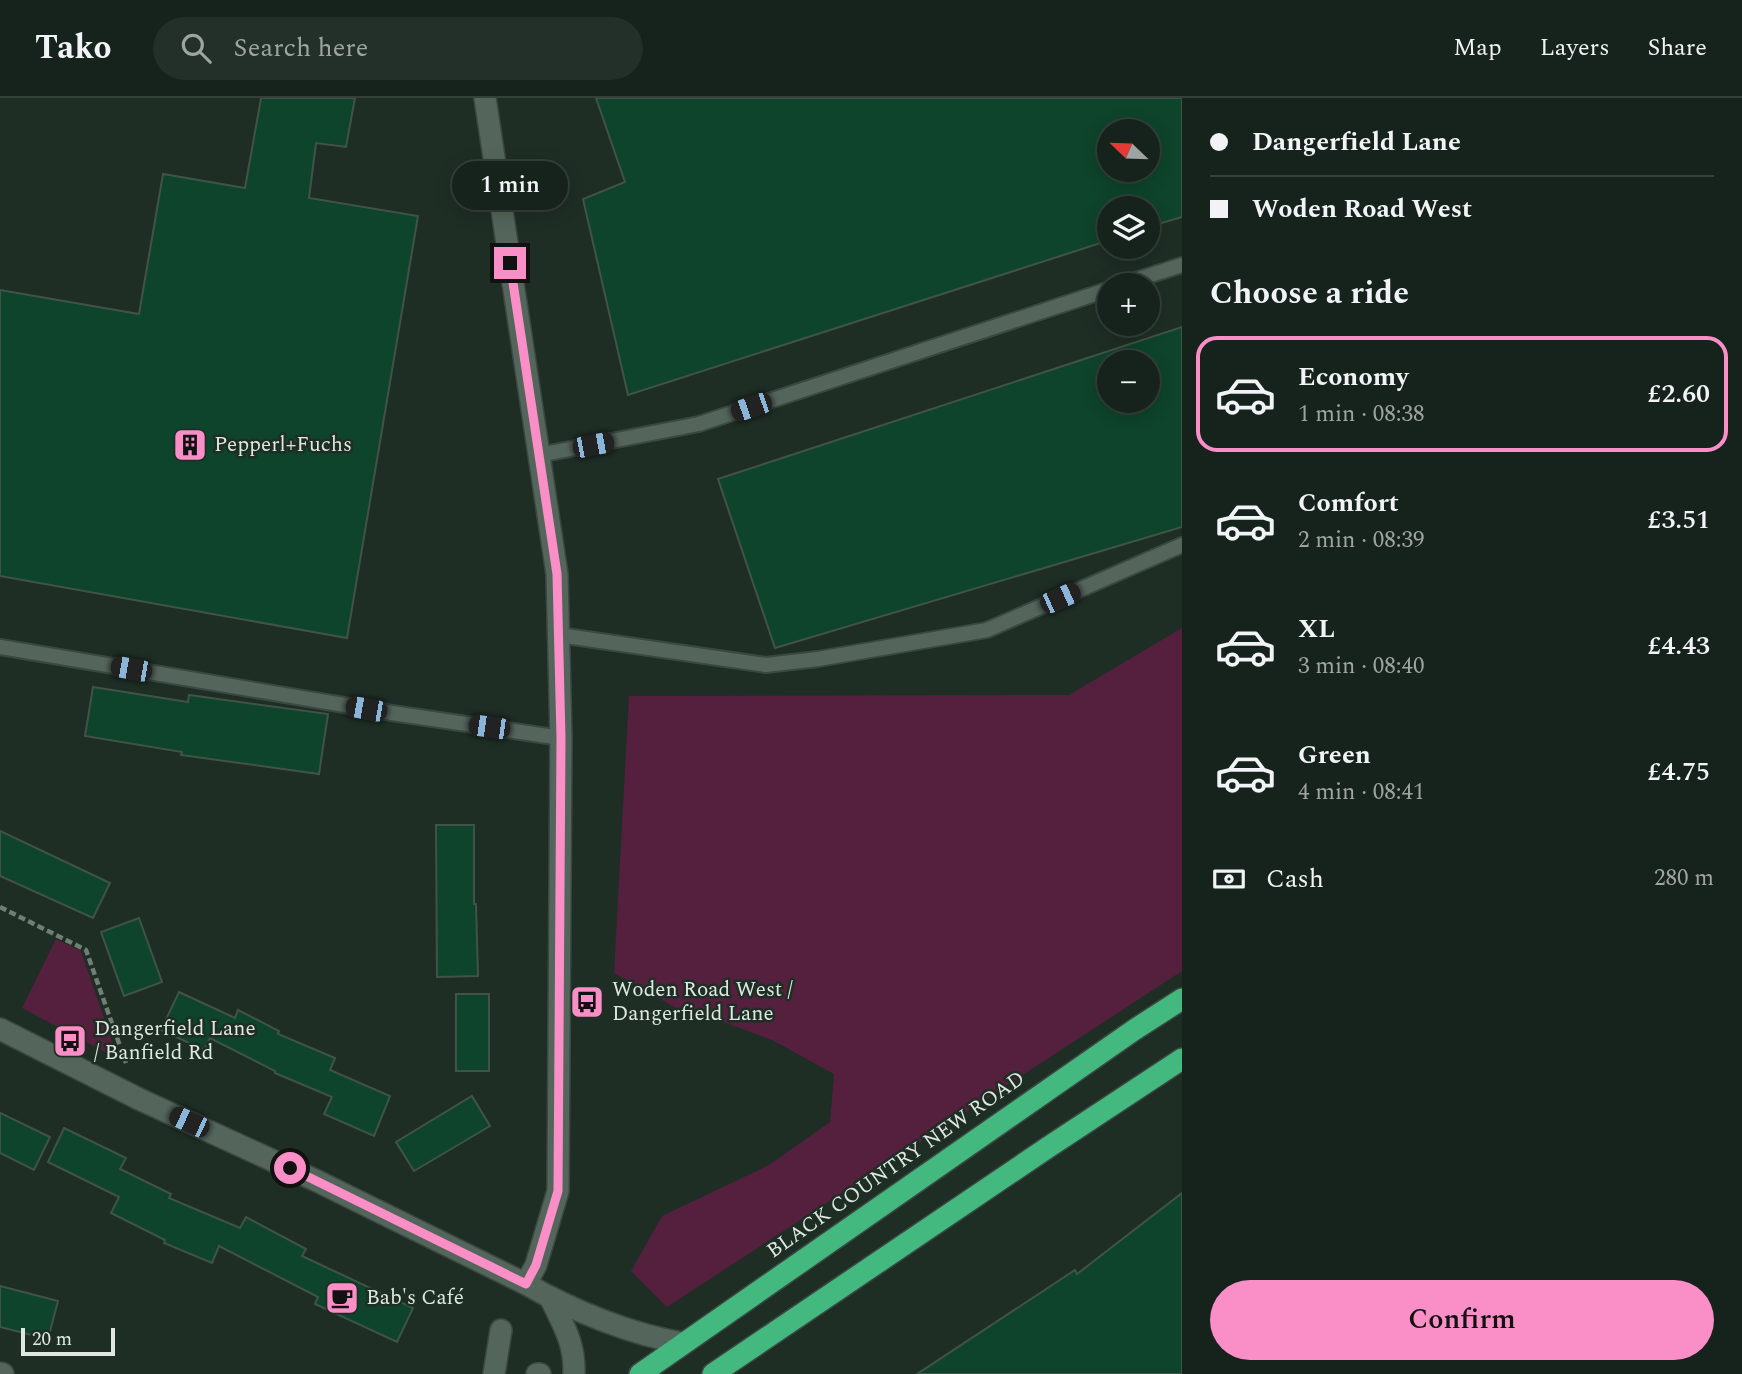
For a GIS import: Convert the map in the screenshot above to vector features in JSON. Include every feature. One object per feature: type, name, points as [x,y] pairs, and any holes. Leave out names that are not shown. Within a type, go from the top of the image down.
[{"type":"highway","name":"BLACK COUNTRY NEW ROAD","points":[[640,1374],[1182,999]]},
{"type":"highway","points":[[713,1374],[1182,1059]]},
{"type":"street","points":[[485,98],[557,574],[561,738],[558,1191],[536,1265],[526,1284]]},
{"type":"street","points":[[0,1029],[139,1100],[315,1180],[550,1297],[653,1338],[683,1343]]},
{"type":"street","points":[[550,1297],[572,1342],[574,1374]]},
{"type":"street","points":[[494,1374],[501,1329]]},
{"type":"lane","points":[[1157,273],[1182,265]]},
{"type":"lane","points":[[540,455],[699,424],[1097,293]]},
{"type":"lane","points":[[559,635],[766,665],[818,659],[986,630],[1182,545]]},
{"type":"lane","points":[[0,648],[561,738]]},
{"type":"path","points":[[0,907],[86,950],[139,1100]]},
{"type":"shaded area","points":[[1182,628],[1182,971],[667,1307],[631,1271],[662,1216],[769,1165],[830,1122],[834,1074],[772,1040],[678,1009],[614,973],[629,696],[1069,695]]},
{"type":"shaded area","points":[[56,939],[81,951],[118,1059],[22,1008]]},
{"type":"building","name":"Pepperl+Fuchs","points":[[261,98],[355,98],[346,147],[316,143],[309,198],[418,216],[347,638],[0,576],[0,290],[139,314],[163,174],[245,188]]},
{"type":"building","points":[[596,98],[1182,98],[1182,217],[1160,223],[1160,196],[1097,196],[1097,244],[628,395],[583,199],[625,182]]},
{"type":"building","points":[[1182,327],[1182,527],[775,648],[718,479],[1097,355],[1097,413],[1160,413],[1160,350],[1112,350]]},
{"type":"building","points":[[93,687],[188,702],[189,695],[328,714],[319,774],[181,755],[182,752],[85,736]]},
{"type":"building","points":[[436,825],[474,825],[478,976],[437,977]]},
{"type":"building","points":[[0,831],[110,883],[93,918],[0,876]]},
{"type":"building","points":[[139,918],[162,982],[124,996],[101,932]]},
{"type":"building","points":[[179,992],[235,1018],[238,1010],[279,1031],[278,1034],[335,1058],[330,1070],[390,1096],[374,1136],[324,1114],[332,1097],[275,1073],[210,1038],[204,1050],[161,1030]]},
{"type":"building","points":[[456,994],[489,994],[489,1071],[456,1071]]},
{"type":"building","points":[[472,1096],[490,1126],[414,1171],[396,1142]]},
{"type":"building","points":[[0,1113],[50,1137],[34,1170],[0,1153]]},
{"type":"building","points":[[64,1128],[126,1158],[120,1169],[171,1194],[169,1198],[240,1228],[246,1217],[306,1249],[302,1256],[413,1308],[397,1342],[315,1304],[318,1297],[219,1246],[212,1263],[164,1243],[165,1240],[111,1213],[119,1197],[48,1162]]},
{"type":"building","points":[[1182,1193],[1182,1374],[917,1374],[1075,1270],[1077,1274]]},
{"type":"building","points":[[0,1286],[58,1301],[48,1339],[0,1327]]},
{"type":"place","name":"Pepperl+Fuchs","points":[[190,445]]},
{"type":"place","name":"Woden Road West / Dangerfield Lane","points":[[587,1002]]},
{"type":"place","name":"Dangerfield Lane / Banfield Rd","points":[[70,1041]]},
{"type":"place","name":"Bab's Café","points":[[342,1298]]},
{"type":"route","points":[[290,1168],[526,1284],[536,1265],[558,1191],[561,738],[557,574],[510,263]]}]
